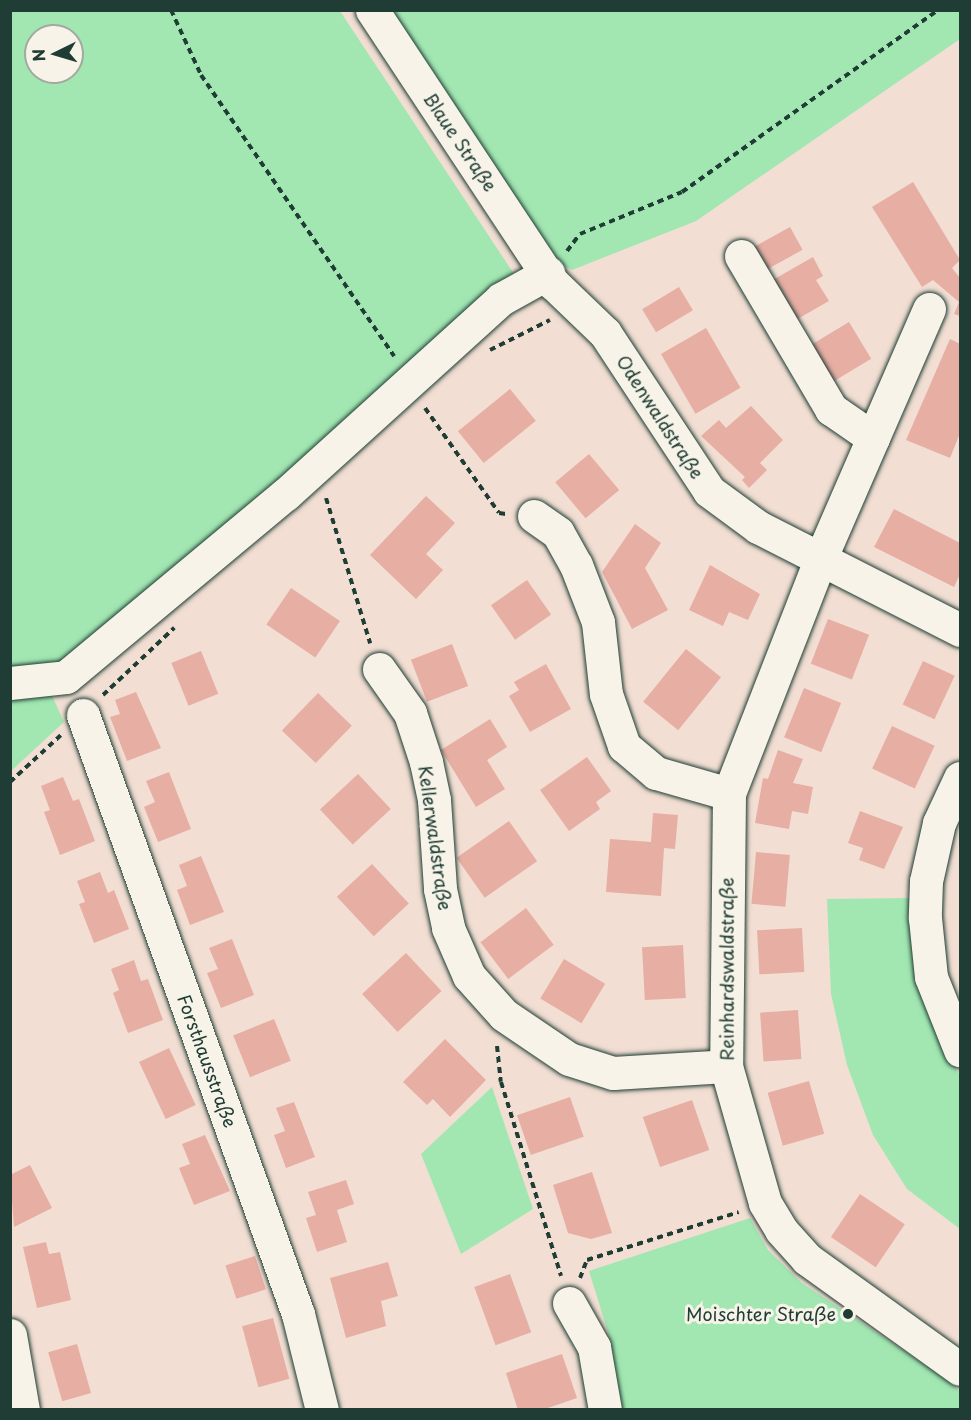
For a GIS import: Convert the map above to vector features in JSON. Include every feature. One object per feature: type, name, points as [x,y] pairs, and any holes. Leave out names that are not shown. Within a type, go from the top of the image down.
[{"type":"street","name":"Blaue Straße","points":[[372,10],[548,273]]},
{"type":"street","points":[[741,256],[831,409],[873,438]]},
{"type":"street","points":[[10,683],[66,677],[286,494],[418,393],[501,299],[548,273]]},
{"type":"street","name":"Odenwaldstraße","points":[[548,273],[605,333],[710,491],[758,527],[960,630]]},
{"type":"street","points":[[820,560],[929,309]]},
{"type":"street","points":[[534,516],[558,533],[580,574],[598,622],[606,694],[624,746],[656,772],[729,794]]},
{"type":"street","name":"Reinhardswaldstraße","points":[[820,560],[729,794],[726,1066],[765,1203],[781,1230],[807,1259],[960,1369]]},
{"type":"street","name":"Kellerwaldstraße","points":[[379,669],[410,713],[426,762],[448,928],[469,976],[504,1016],[569,1059],[613,1073],[726,1066]]},
{"type":"street","name":"Forsthausstraße","points":[[83,715],[298,1314],[322,1410]]},
{"type":"street","points":[[960,778],[939,823],[926,881],[925,918],[931,977],[960,1050]]},
{"type":"street","points":[[569,1303],[594,1347],[605,1410]]},
{"type":"street","points":[[10,1335],[23,1410]]},
{"type":"path","points":[[171,10],[201,75],[499,513],[534,516]]},
{"type":"path","points":[[548,273],[580,234],[682,192],[938,10]]},
{"type":"path","points":[[326,498],[379,669]]},
{"type":"path","points":[[10,782],[83,715]]},
{"type":"path","points":[[504,1016],[497,1039],[501,1082],[569,1303]]},
{"type":"path","points":[[569,1303],[587,1260],[765,1203]]},
{"type":"green space","points":[[11,11],[340,11],[516,277],[48,687],[64,722],[11,771]]},
{"type":"green space","points":[[393,11],[960,11],[960,39],[696,221],[572,270],[552,260]]},
{"type":"green space","points":[[909,898],[931,1021],[960,1076],[960,1229],[907,1189],[873,1135],[847,1065],[831,994],[827,899]]},
{"type":"green space","points":[[492,1087],[533,1209],[461,1254],[421,1154]]},
{"type":"green space","points":[[750,1218],[768,1250],[802,1283],[952,1383],[960,1392],[960,1409],[622,1409],[610,1339],[589,1271]]},
{"type":"building","points":[[913,182],[960,260],[952,268],[960,278],[960,316],[954,314],[959,302],[933,280],[922,287],[872,207]]},
{"type":"building","points":[[790,227],[803,250],[765,271],[752,248]]},
{"type":"building","points":[[813,257],[823,276],[816,280],[829,301],[794,321],[771,281]]},
{"type":"building","points":[[679,287],[693,310],[656,332],[642,309]]},
{"type":"building","points":[[849,322],[871,359],[833,382],[811,345]]},
{"type":"building","points":[[706,328],[740,388],[695,414],[661,354]]},
{"type":"building","points":[[950,339],[960,344],[960,433],[950,458],[906,440]]},
{"type":"building","points":[[510,389],[536,421],[484,463],[458,431]]},
{"type":"building","points":[[751,406],[783,440],[760,463],[767,470],[749,488],[742,480],[745,477],[701,436],[719,420],[726,428]]},
{"type":"building","points":[[589,454],[619,490],[586,518],[555,482]]},
{"type":"building","points":[[426,496],[455,523],[426,554],[443,570],[416,599],[370,555]]},
{"type":"building","points":[[894,509],[960,543],[960,574],[954,587],[874,547]]},
{"type":"building","points":[[635,524],[661,543],[645,568],[668,610],[632,629],[602,572]]},
{"type":"building","points":[[710,565],[760,594],[748,620],[729,612],[723,626],[689,610]]},
{"type":"building","points":[[527,580],[551,614],[515,640],[491,605]]},
{"type":"building","points":[[291,588],[340,621],[315,657],[266,624]]},
{"type":"building","points":[[828,619],[869,635],[852,680],[811,664]]},
{"type":"building","points":[[452,644],[468,686],[427,702],[411,660]]},
{"type":"building","points":[[686,649],[721,677],[678,730],[643,702]]},
{"type":"building","points":[[201,651],[218,694],[189,706],[171,663]]},
{"type":"building","points":[[923,661],[955,676],[934,719],[903,705]]},
{"type":"building","points":[[546,664],[571,709],[530,732],[509,696],[519,690],[514,682]]},
{"type":"building","points":[[804,688],[841,703],[821,752],[784,737]]},
{"type":"building","points":[[136,692],[161,748],[127,761],[110,717],[120,714],[115,700]]},
{"type":"building","points":[[318,693],[352,726],[316,763],[282,730]]},
{"type":"building","points":[[490,719],[507,747],[487,760],[505,789],[476,807],[441,750]]},
{"type":"building","points":[[892,726],[935,746],[915,788],[872,769]]},
{"type":"building","points":[[778,750],[803,759],[793,783],[813,787],[808,814],[792,811],[789,829],[755,823],[763,778],[768,779]]},
{"type":"building","points":[[587,757],[611,791],[596,802],[600,809],[569,831],[540,790]]},
{"type":"building","points":[[169,772],[191,829],[158,842],[144,807],[155,802],[146,781]]},
{"type":"building","points":[[358,774],[391,809],[353,845],[320,809]]},
{"type":"building","points":[[63,777],[73,801],[79,799],[95,841],[60,855],[44,812],[50,810],[41,786]]},
{"type":"building","points":[[860,811],[903,827],[884,869],[859,860],[863,848],[848,843]]},
{"type":"building","points":[[653,813],[678,815],[675,849],[664,848],[661,896],[606,892],[610,839],[651,842]]},
{"type":"building","points":[[509,821],[537,861],[485,898],[457,858]]},
{"type":"building","points":[[756,852],[790,855],[785,907],[751,904]]},
{"type":"building","points":[[201,856],[224,912],[190,925],[177,890],[187,886],[179,865]]},
{"type":"building","points":[[372,864],[409,903],[374,936],[337,897]]},
{"type":"building","points":[[100,872],[108,893],[114,890],[129,929],[94,943],[79,904],[85,902],[77,881]]},
{"type":"building","points":[[526,908],[554,945],[508,979],[480,942]]},
{"type":"building","points":[[802,928],[804,972],[759,974],[757,930]]},
{"type":"building","points":[[232,939],[254,995],[221,1008],[207,973],[218,969],[209,948]]},
{"type":"building","points":[[683,945],[686,998],[645,1000],[642,947]]},
{"type":"building","points":[[406,953],[441,991],[398,1032],[362,994]]},
{"type":"building","points":[[564,959],[605,984],[581,1023],[540,998]]},
{"type":"building","points":[[134,960],[141,981],[148,979],[163,1020],[128,1033],[113,993],[119,990],[111,969]]},
{"type":"building","points":[[798,1010],[801,1059],[764,1062],[760,1013]]},
{"type":"building","points":[[274,1019],[291,1061],[250,1077],[233,1035]]},
{"type":"building","points":[[445,1039],[486,1080],[450,1117],[433,1099],[427,1105],[403,1082]]},
{"type":"building","points":[[169,1048],[196,1105],[166,1119],[139,1062]]},
{"type":"building","points":[[809,1081],[824,1134],[783,1146],[768,1093]]},
{"type":"building","points":[[570,1097],[584,1137],[531,1155],[517,1115]]},
{"type":"building","points":[[692,1100],[709,1150],[660,1167],[643,1117]]},
{"type":"building","points":[[294,1102],[315,1157],[286,1168],[274,1135],[285,1131],[276,1108]]},
{"type":"building","points":[[205,1135],[230,1191],[194,1205],[179,1168],[190,1164],[182,1144]]},
{"type":"building","points":[[30,1165],[52,1208],[14,1227],[10,1175]]},
{"type":"building","points":[[592,1172],[612,1233],[591,1239],[568,1233],[553,1185]]},
{"type":"building","points":[[346,1180],[354,1204],[337,1210],[347,1242],[317,1252],[306,1218],[316,1215],[308,1192]]},
{"type":"building","points":[[860,1194],[905,1224],[876,1267],[831,1237]]},
{"type":"building","points":[[46,1242],[49,1254],[60,1252],[71,1300],[37,1308],[23,1247]]},
{"type":"building","points":[[255,1256],[266,1289],[236,1299],[226,1266]]},
{"type":"building","points":[[388,1262],[398,1296],[381,1301],[386,1326],[346,1338],[330,1278]]},
{"type":"building","points":[[510,1274],[531,1332],[495,1345],[474,1287]]},
{"type":"building","points":[[273,1318],[289,1379],[258,1387],[242,1326]]},
{"type":"building","points":[[77,1344],[91,1393],[62,1401],[48,1352]]},
{"type":"building","points":[[562,1354],[577,1398],[542,1410],[518,1410],[506,1373]]},
{"type":"place","name":"Moischter Straße","points":[[848,1314]]}]
